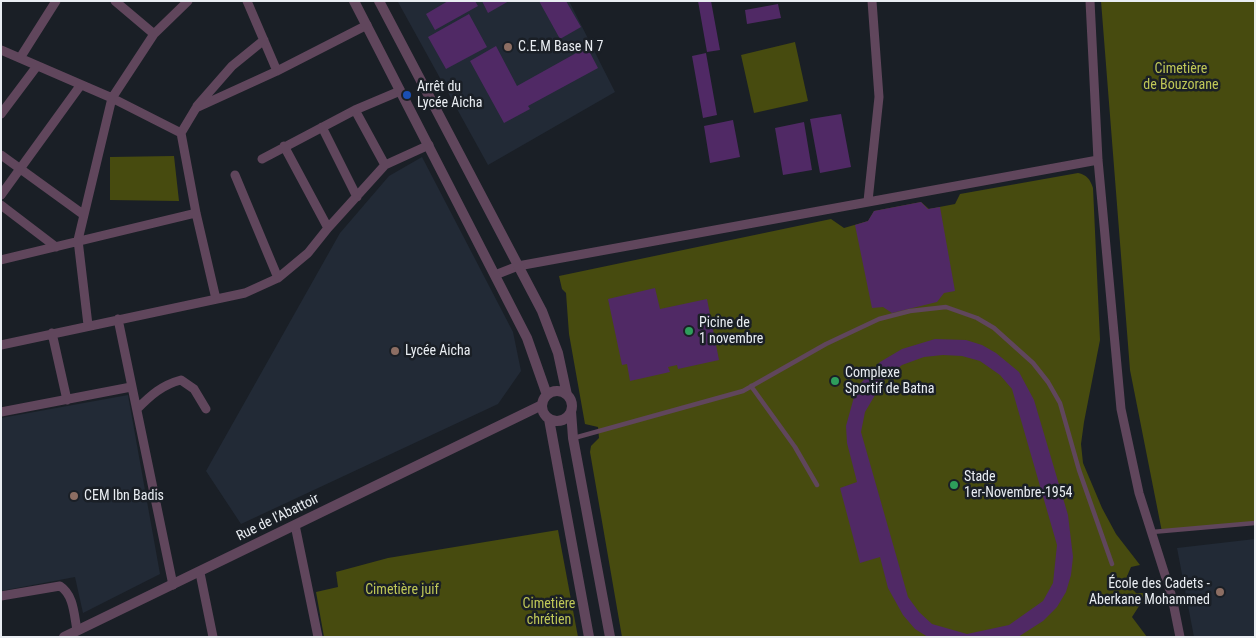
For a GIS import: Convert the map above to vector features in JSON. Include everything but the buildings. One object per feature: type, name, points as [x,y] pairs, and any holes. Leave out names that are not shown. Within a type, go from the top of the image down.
[{"type":"street","points":[[20,58],[56,1]]},
{"type":"street","points":[[114,1],[154,34]]},
{"type":"street","points":[[88,325],[78,240],[112,98],[154,34],[188,1]]},
{"type":"street","points":[[247,1],[277,71]]},
{"type":"street","points":[[354,1],[527,338],[547,395]]},
{"type":"street","points":[[868,202],[878,116],[872,1]]},
{"type":"street","points":[[1090,1],[1098,160],[1121,409],[1139,492],[1172,597],[1180,637]]},
{"type":"street","points":[[381,2],[542,310],[558,353],[567,395],[570,400],[574,438],[610,637]]},
{"type":"street","points":[[196,108],[277,71],[367,25]]},
{"type":"street","points":[[216,299],[196,213],[181,133],[196,108],[232,66],[264,40]]},
{"type":"street","points":[[1,50],[80,86],[112,98],[181,133]]},
{"type":"street","points":[[1,114],[37,66]]},
{"type":"street","points":[[1,195],[21,170],[80,86]]},
{"type":"street","points":[[262,159],[355,110],[400,91]]},
{"type":"street","points":[[355,110],[386,166]]},
{"type":"street","points":[[322,127],[357,197]]},
{"type":"street","points":[[1,345],[245,293],[278,278],[308,253],[328,228],[386,166],[429,145]]},
{"type":"street","points":[[284,146],[328,228]]},
{"type":"street","points":[[1,154],[84,215]]},
{"type":"street","points":[[495,275],[518,266],[1098,160]]},
{"type":"street","points":[[235,175],[278,278]]},
{"type":"street","points":[[1,205],[56,247]]},
{"type":"street","points":[[1,260],[196,213]]},
{"type":"street","points":[[118,320],[173,585]]},
{"type":"street","points":[[52,333],[67,400]]},
{"type":"street","points":[[137,409],[152,394],[167,384],[181,380],[194,389],[206,409]]},
{"type":"street","points":[[1,412],[131,387]]},
{"type":"street","points":[[567,395],[558,391],[547,395],[542,405],[549,419],[589,637]]},
{"type":"street","name":"Rue de l'Abattoir","points":[[64,637],[200,573],[542,405]]},
{"type":"street","points":[[549,419],[564,419],[571,410]]},
{"type":"street","points":[[296,525],[318,637]]},
{"type":"street","points":[[200,573],[213,637]]},
{"type":"street","points":[[1,596],[60,586],[67,590],[70,597],[77,630]]},
{"type":"lane","points":[[574,438],[743,391],[826,344],[879,319],[910,311],[946,307],[977,318],[994,328],[1033,363],[1060,403],[1079,470],[1112,564]]},
{"type":"lane","points":[[751,386],[796,447],[817,485]]},
{"type":"lane","points":[[1152,532],[1255,523]]},
{"type":"shaded area","name":"C.E.M Base N 7","points":[[569,1],[615,92],[488,165],[398,2]]},
{"type":"shaded area","name":"Lycée Aicha","points":[[422,157],[513,332],[521,371],[498,404],[241,524],[206,471],[340,233],[389,176]]},
{"type":"shaded area","name":"CEM Ibn Badis","points":[[128,395],[160,574],[83,613],[75,577],[1,591],[1,418]]},
{"type":"shaded area","name":"École des Cadets - Aberkane Mohammed","points":[[1255,539],[1255,637],[1194,637],[1177,548]]},
{"type":"green space","name":"Cimetière de Bouzorane","points":[[1101,1],[1255,1],[1255,523],[1162,532],[1130,370]]},
{"type":"green space","points":[[795,42],[808,101],[754,113],[741,55]]},
{"type":"green space","points":[[174,156],[179,201],[110,200],[110,157]]},
{"type":"green space","name":"Complexe Sportif de Batna","points":[[1078,173],[1088,178],[1093,188],[1100,340],[1084,422],[1081,444],[1083,463],[1102,508],[1116,534],[1140,565],[1131,567],[1125,581],[1136,593],[1145,593],[1150,602],[1141,603],[1132,617],[1147,637],[622,637],[590,452],[591,446],[599,438],[598,427],[585,424],[569,334],[566,293],[562,289],[559,276],[831,219],[844,228],[868,221],[874,211],[921,202],[929,209],[955,204],[960,194]]},
{"type":"green space","name":"Cimetière juif","points":[[558,530],[578,637],[324,637],[316,592],[338,587],[336,572],[388,558]]},
{"type":"place","name":"C.E.M Base N 7","points":[[508,47]]},
{"type":"place","name":"Arrêt du Lycée Aicha","points":[[407,95]]},
{"type":"place","name":"Picine de 1 novembre","points":[[689,331]]},
{"type":"place","name":"Lycée Aicha","points":[[395,351]]},
{"type":"place","name":"Complexe Sportif de Batna","points":[[835,381]]},
{"type":"place","name":"Stade 1er-Novembre-1954","points":[[954,485]]},
{"type":"place","name":"CEM Ibn Badis","points":[[74,496]]},
{"type":"place","name":"École des Cadets - Aberkane Mohammed","points":[[1220,592]]},
{"type":"park label","name":"Cimetière chrétien","points":[[549,612]]}]
